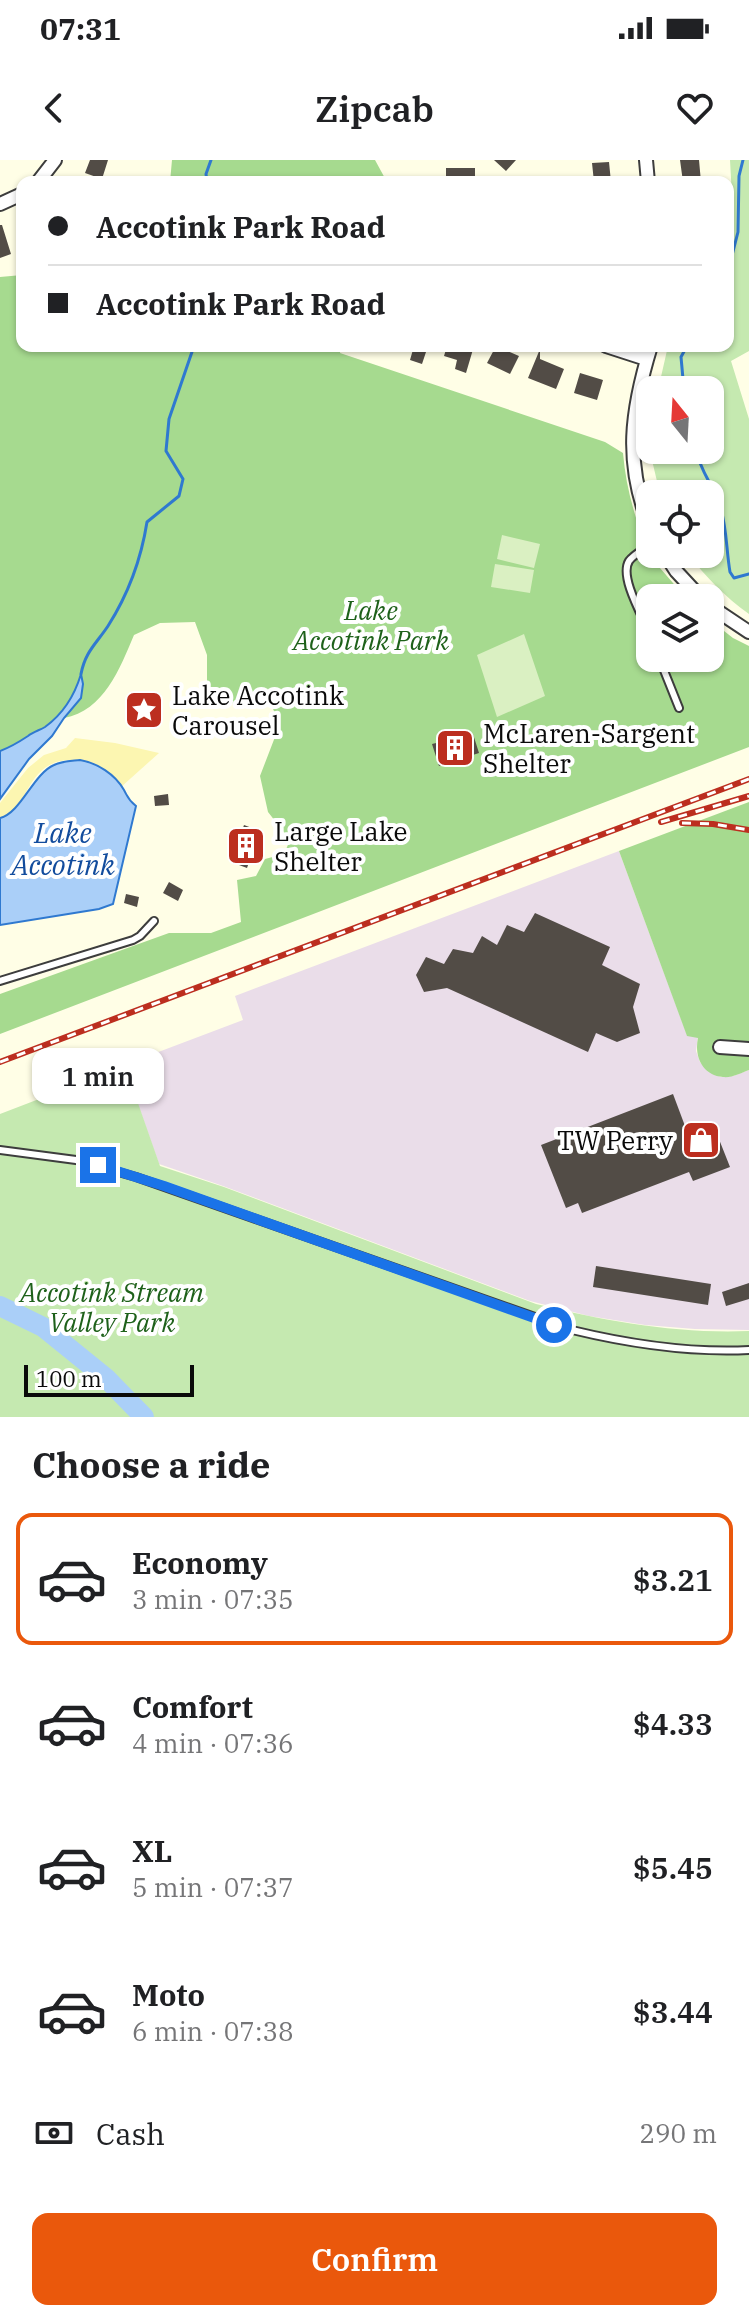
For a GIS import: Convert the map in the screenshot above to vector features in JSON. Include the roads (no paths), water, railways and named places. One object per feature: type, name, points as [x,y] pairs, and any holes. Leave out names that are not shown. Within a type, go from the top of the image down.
[{"type":"street","points":[[43,176],[55,160]]},
{"type":"street","points":[[624,352],[646,359]]},
{"type":"street","points":[[636,481],[632,445],[634,413],[649,352]]},
{"type":"street","points":[[674,568],[688,584]]},
{"type":"street","points":[[724,615],[749,632]]},
{"type":"street","points":[[720,1047],[749,1049]]},
{"type":"lane","points":[[636,554],[626,570],[636,601]]},
{"type":"lane","points":[[665,672],[679,708]]},
{"type":"lane","points":[[0,981],[133,940],[154,921]]},
{"type":"lane","points":[[0,1150],[76,1160],[136,1177],[572,1330],[669,1348],[749,1350]]},
{"type":"water","name":"Lake Accotink","points":[[81,674],[81,698],[52,736],[29,759],[0,799],[0,751],[51,722],[68,703]]},
{"type":"water","name":"Lake Accotink","points":[[80,760],[111,774],[136,806],[113,904],[0,925],[0,818],[14,809],[47,770],[60,763]]},
{"type":"waterway","points":[[206,176],[211,160]]},
{"type":"waterway","points":[[734,248],[743,160]]},
{"type":"waterway","points":[[81,674],[88,654],[128,589],[138,563],[147,522],[179,496],[183,479],[166,451],[169,419],[192,352]]},
{"type":"waterway","points":[[683,376],[681,357],[684,352]]},
{"type":"waterway","points":[[700,464],[722,511],[730,572],[734,578],[749,574]]},
{"type":"waterway","points":[[0,1306],[43,1327],[106,1378],[144,1417]]},
{"type":"railway","points":[[0,1062],[749,779]]},
{"type":"railway","points":[[661,822],[749,796]]},
{"type":"railway","points":[[682,823],[749,830]]},
{"type":"place","name":"Lake Accotink Carousel","points":[[144,710]]},
{"type":"place","name":"McLaren-Sargent Shelter","points":[[455,748]]},
{"type":"place","name":"Large Lake Shelter","points":[[246,846]]},
{"type":"place","name":"TW Perry","points":[[701,1140]]},
{"type":"park label","name":"Lake Accotink Park","points":[[371,625]]},
{"type":"park label","name":"Accotink Stream Valley Park","points":[[112,1307]]}]
